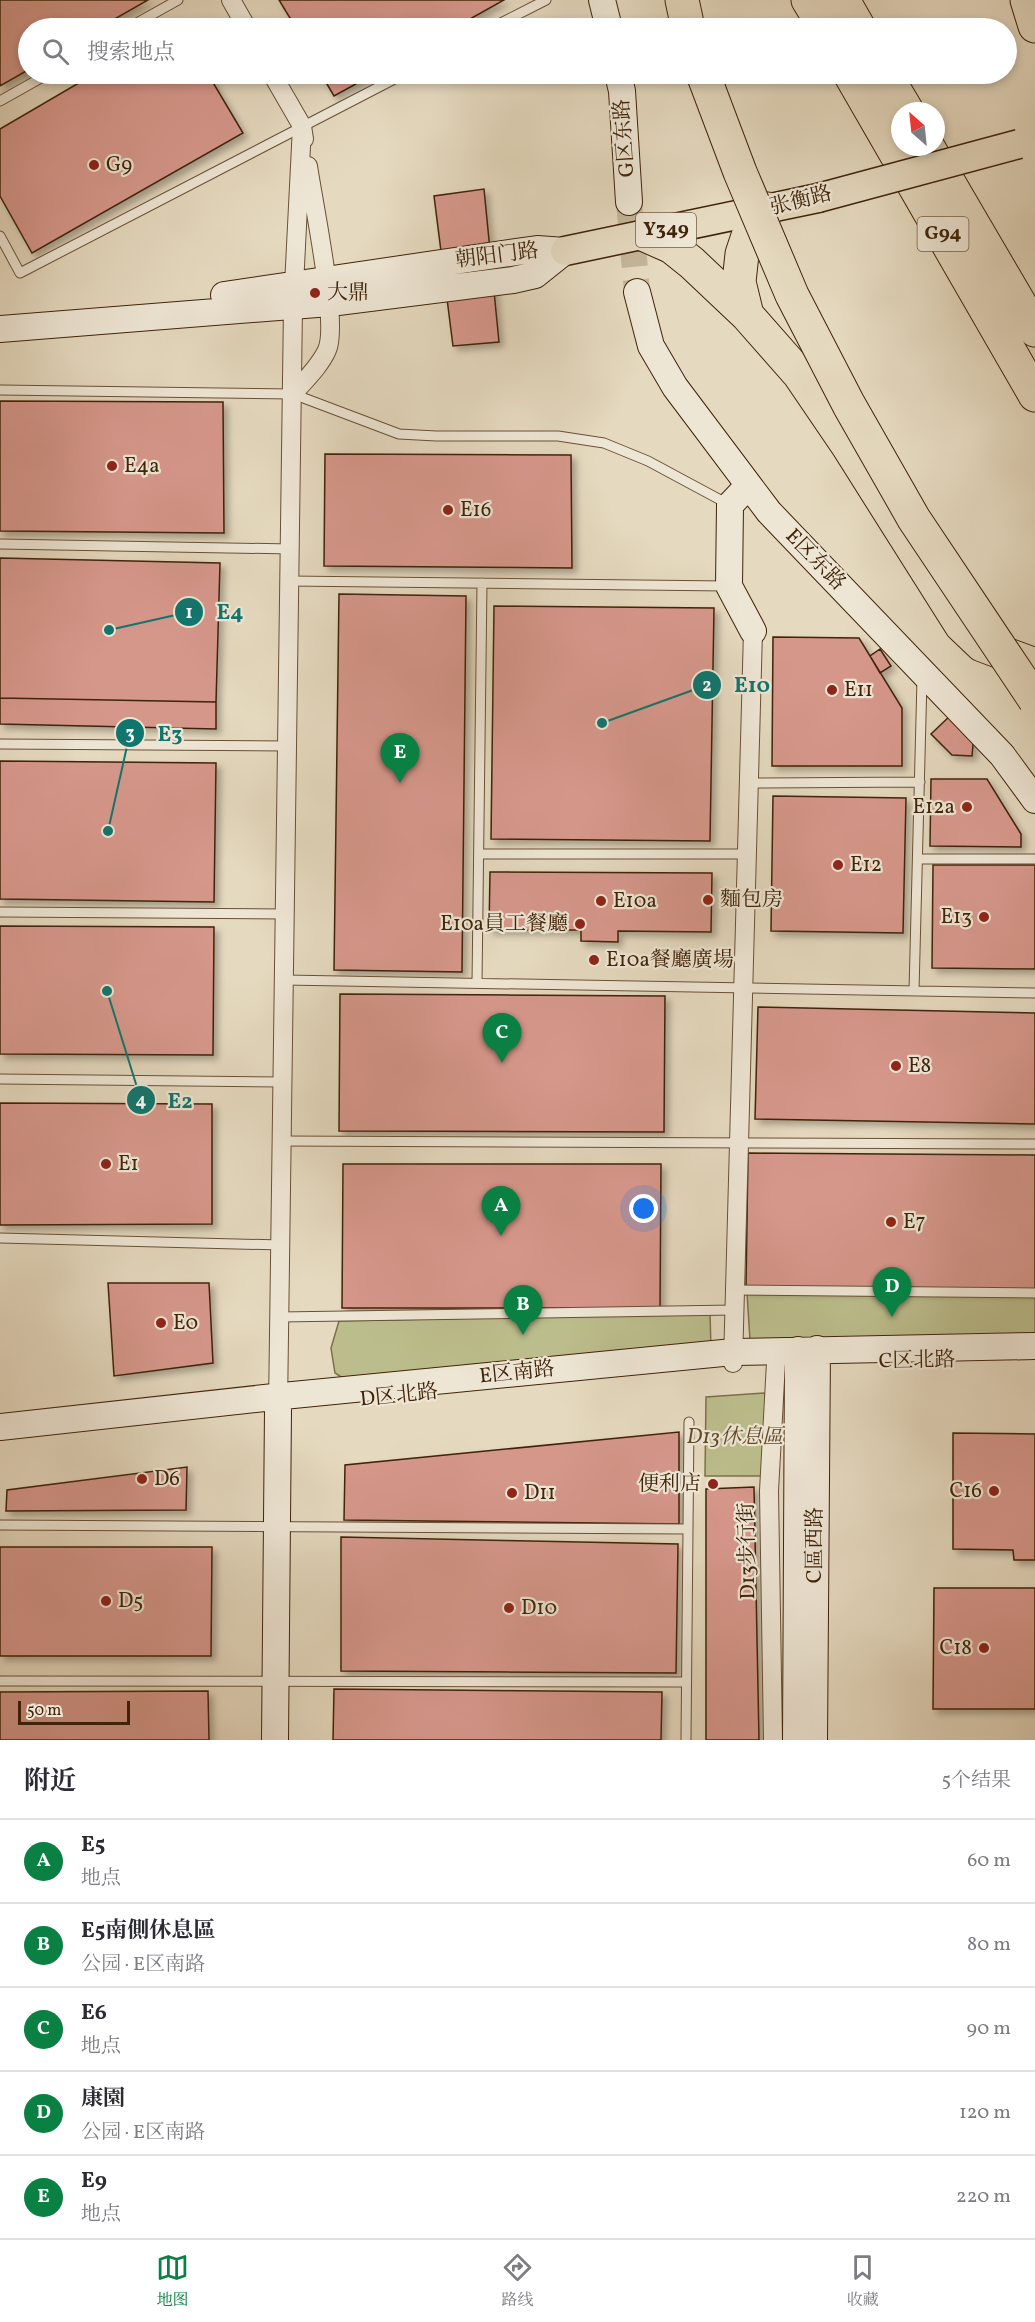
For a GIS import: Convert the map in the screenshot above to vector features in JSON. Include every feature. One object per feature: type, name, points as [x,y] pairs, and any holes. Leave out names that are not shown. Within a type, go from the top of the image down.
[{"type":"highway","points":[[682,0],[686,18]]},
{"type":"highway","points":[[808,0],[819,18]]},
{"type":"highway","points":[[843,0],[853,18]]},
{"type":"highway","points":[[1027,0],[1035,26]]},
{"type":"highway","points":[[707,84],[740,172],[788,285],[849,405],[914,519],[1035,700]]},
{"type":"highway","name":"G94","points":[[856,84],[1035,395]]},
{"type":"highway","points":[[891,84],[902,102]]},
{"type":"highway","name":"G94","points":[[933,156],[1035,330]]},
{"type":"highway","points":[[747,315],[739,282],[742,254],[749,233],[768,210]]},
{"type":"highway","points":[[645,235],[672,247],[686,258],[747,315],[805,383],[848,446],[961,625],[982,645],[1035,665]]},
{"type":"main road","name":"张衡路","points":[[565,251],[768,210],[1027,142]]},
{"type":"street","points":[[231,0],[241,18]]},
{"type":"street","points":[[602,0],[606,18]]},
{"type":"street","points":[[278,84],[302,126],[331,326],[328,348],[321,361],[293,394]]},
{"type":"street","name":"G区东路","points":[[620,84],[629,202]]},
{"type":"street","points":[[275,1740],[294,296],[302,126]]},
{"type":"street","name":"朝阳门路","points":[[0,329],[294,296],[537,249],[565,251]]},
{"type":"street","name":"朝阳门路","points":[[0,314],[254,292],[294,296]]},
{"type":"street","name":"E区东路","points":[[637,292],[651,346],[675,387],[748,486],[769,512],[1002,755],[1035,800]]},
{"type":"street","points":[[733,1358],[753,631],[729,586],[730,505],[748,486]]},
{"type":"street","name":"E区南路","points":[[0,1427],[279,1403],[733,1358],[1035,1346]]},
{"type":"street","points":[[796,1740],[801,1357]]},
{"type":"street","name":"C区北路","points":[[801,1357],[1035,1360]]},
{"type":"street","name":"D13步行街","points":[[772,1740],[769,1491],[801,1357]]},
{"type":"street","name":"C區西路","points":[[801,1357],[814,1740]]},
{"type":"street","points":[[0,1439],[279,1403]]},
{"type":"lane","points":[[146,18],[178,0]]},
{"type":"lane","points":[[511,18],[546,0]]},
{"type":"lane","points":[[0,101],[30,84]]},
{"type":"lane","points":[[0,236],[20,273],[384,84]]},
{"type":"lane","points":[[0,390],[293,394],[399,434],[558,436],[604,443],[648,461],[730,505]]},
{"type":"lane","points":[[0,544],[291,549]]},
{"type":"lane","points":[[290,580],[729,586]]},
{"type":"lane","points":[[477,983],[482,583]]},
{"type":"lane","points":[[914,991],[922,671]]},
{"type":"lane","points":[[0,744],[288,746]]},
{"type":"lane","points":[[749,783],[920,782]]},
{"type":"lane","points":[[479,854],[747,854]]},
{"type":"lane","points":[[918,859],[1035,859]]},
{"type":"lane","points":[[0,912],[285,914]]},
{"type":"lane","points":[[285,980],[1035,993]]},
{"type":"lane","points":[[0,1079],[283,1082]]},
{"type":"lane","points":[[282,1141],[1035,1144]]},
{"type":"lane","points":[[0,1238],[281,1245]]},
{"type":"lane","points":[[735,1290],[1035,1293]]},
{"type":"lane","points":[[280,1317],[735,1310]]},
{"type":"lane","points":[[686,1740],[689,1422]]},
{"type":"lane","points":[[0,1526],[688,1529]]},
{"type":"lane","points":[[0,1681],[686,1682]]},
{"type":"green space","points":[[747,1293],[1035,1294],[1035,1341],[750,1340]]},
{"type":"green space","points":[[710,1313],[711,1349],[349,1382],[335,1373],[331,1348],[339,1321]]},
{"type":"green space","name":"D13休息區","points":[[765,1393],[764,1476],[705,1476],[706,1397]]},
{"type":"building","points":[[0,0],[148,0],[116,18],[18,18],[18,76],[0,86]]},
{"type":"building","points":[[279,0],[504,0],[472,18],[290,18]]},
{"type":"building","name":"G9","points":[[77,84],[214,84],[243,133],[32,253],[0,196],[0,129]]},
{"type":"building","points":[[327,84],[356,84],[334,96]]},
{"type":"building","points":[[484,189],[499,342],[453,346],[434,196]]},
{"type":"building","name":"E4a","points":[[0,401],[223,402],[224,533],[0,531]]},
{"type":"building","name":"E16","points":[[325,454],[571,455],[572,568],[324,566]]},
{"type":"building","points":[[0,558],[220,563],[216,702],[0,698]]},
{"type":"building","points":[[339,594],[466,596],[462,972],[334,970]]},
{"type":"building","points":[[494,606],[714,608],[710,841],[491,839]]},
{"type":"building","name":"E11","points":[[773,637],[859,638],[902,708],[902,766],[772,766]]},
{"type":"building","points":[[880,649],[891,666],[880,673],[870,656]]},
{"type":"building","points":[[0,698],[216,702],[216,729],[0,724]]},
{"type":"building","points":[[953,713],[974,734],[972,756],[952,755],[931,734]]},
{"type":"building","points":[[0,761],[216,763],[214,902],[0,899]]},
{"type":"building","name":"E12a","points":[[931,779],[987,779],[1021,834],[1021,847],[930,846]]},
{"type":"building","name":"E12","points":[[773,796],[906,798],[903,933],[771,931]]},
{"type":"building","name":"E13","points":[[933,865],[1035,865],[1035,969],[932,968]]},
{"type":"building","name":"E10a","points":[[490,872],[712,873],[711,932],[618,931],[618,942],[581,941],[581,930],[489,930]]},
{"type":"building","points":[[0,926],[214,927],[213,1055],[0,1054]]},
{"type":"building","points":[[340,994],[665,996],[664,1132],[339,1131]]},
{"type":"building","name":"E8","points":[[758,1007],[1035,1013],[1035,1124],[755,1119]]},
{"type":"building","name":"E1","points":[[0,1103],[212,1104],[212,1224],[0,1225]]},
{"type":"building","name":"E7","points":[[748,1153],[1035,1155],[1035,1292],[746,1289]]},
{"type":"building","points":[[343,1164],[661,1164],[660,1308],[342,1308]]},
{"type":"building","name":"E0","points":[[108,1283],[209,1283],[213,1363],[114,1376]]},
{"type":"building","name":"D11","points":[[679,1432],[679,1524],[344,1520],[345,1465]]},
{"type":"building","name":"C16","points":[[953,1433],[1035,1434],[1035,1560],[1014,1560],[1013,1550],[953,1549]]},
{"type":"building","name":"D6","points":[[187,1467],[186,1510],[6,1511],[7,1490]]},
{"type":"building","points":[[754,1487],[759,1740],[706,1740],[706,1489]]},
{"type":"building","name":"D10","points":[[341,1537],[678,1544],[676,1673],[341,1671]]},
{"type":"building","name":"D5","points":[[0,1547],[212,1547],[211,1656],[0,1656]]},
{"type":"building","name":"C18","points":[[934,1588],[1035,1588],[1035,1709],[933,1709]]},
{"type":"building","points":[[334,1689],[662,1692],[661,1740],[333,1740]]},
{"type":"building","points":[[208,1691],[209,1740],[0,1740],[0,1692]]},
{"type":"tunnel","points":[[629,202],[637,292]]},
{"type":"place","name":"G9","points":[[94,165]]},
{"type":"place","name":"大鼎","points":[[315,293]]},
{"type":"place","name":"E4a","points":[[112,466]]},
{"type":"place","name":"E16","points":[[448,510]]},
{"type":"place","name":"E4","points":[[109,630]]},
{"type":"place","name":"E11","points":[[832,690]]},
{"type":"place","name":"E10","points":[[602,723]]},
{"type":"place","name":"E9","points":[[400,783]]},
{"type":"place","name":"E12a","points":[[967,807]]},
{"type":"place","name":"E3","points":[[108,831]]},
{"type":"place","name":"E12","points":[[838,865]]},
{"type":"place","name":"麵包房","points":[[708,900]]},
{"type":"place","name":"E10a","points":[[601,901]]},
{"type":"place","name":"E13","points":[[984,917]]},
{"type":"place","name":"E10a員工餐廳","points":[[580,924]]},
{"type":"place","name":"E10a餐廳廣場","points":[[594,960]]},
{"type":"place","name":"E2","points":[[107,991]]},
{"type":"place","name":"E6","points":[[502,1063]]},
{"type":"place","name":"E8","points":[[896,1066]]},
{"type":"place","name":"E1","points":[[106,1164]]},
{"type":"place","name":"E7","points":[[891,1222]]},
{"type":"place","name":"E5","points":[[501,1236]]},
{"type":"place","name":"康園","points":[[892,1317]]},
{"type":"place","name":"E0","points":[[161,1323]]},
{"type":"place","name":"E5南側休息區","points":[[523,1335]]},
{"type":"place","name":"D6","points":[[142,1479]]},
{"type":"place","name":"便利店","points":[[713,1484]]},
{"type":"place","name":"C16","points":[[994,1491]]},
{"type":"place","name":"D11","points":[[512,1493]]},
{"type":"place","name":"D5","points":[[106,1601]]},
{"type":"place","name":"D10","points":[[509,1608]]},
{"type":"place","name":"C18","points":[[984,1648]]}]
